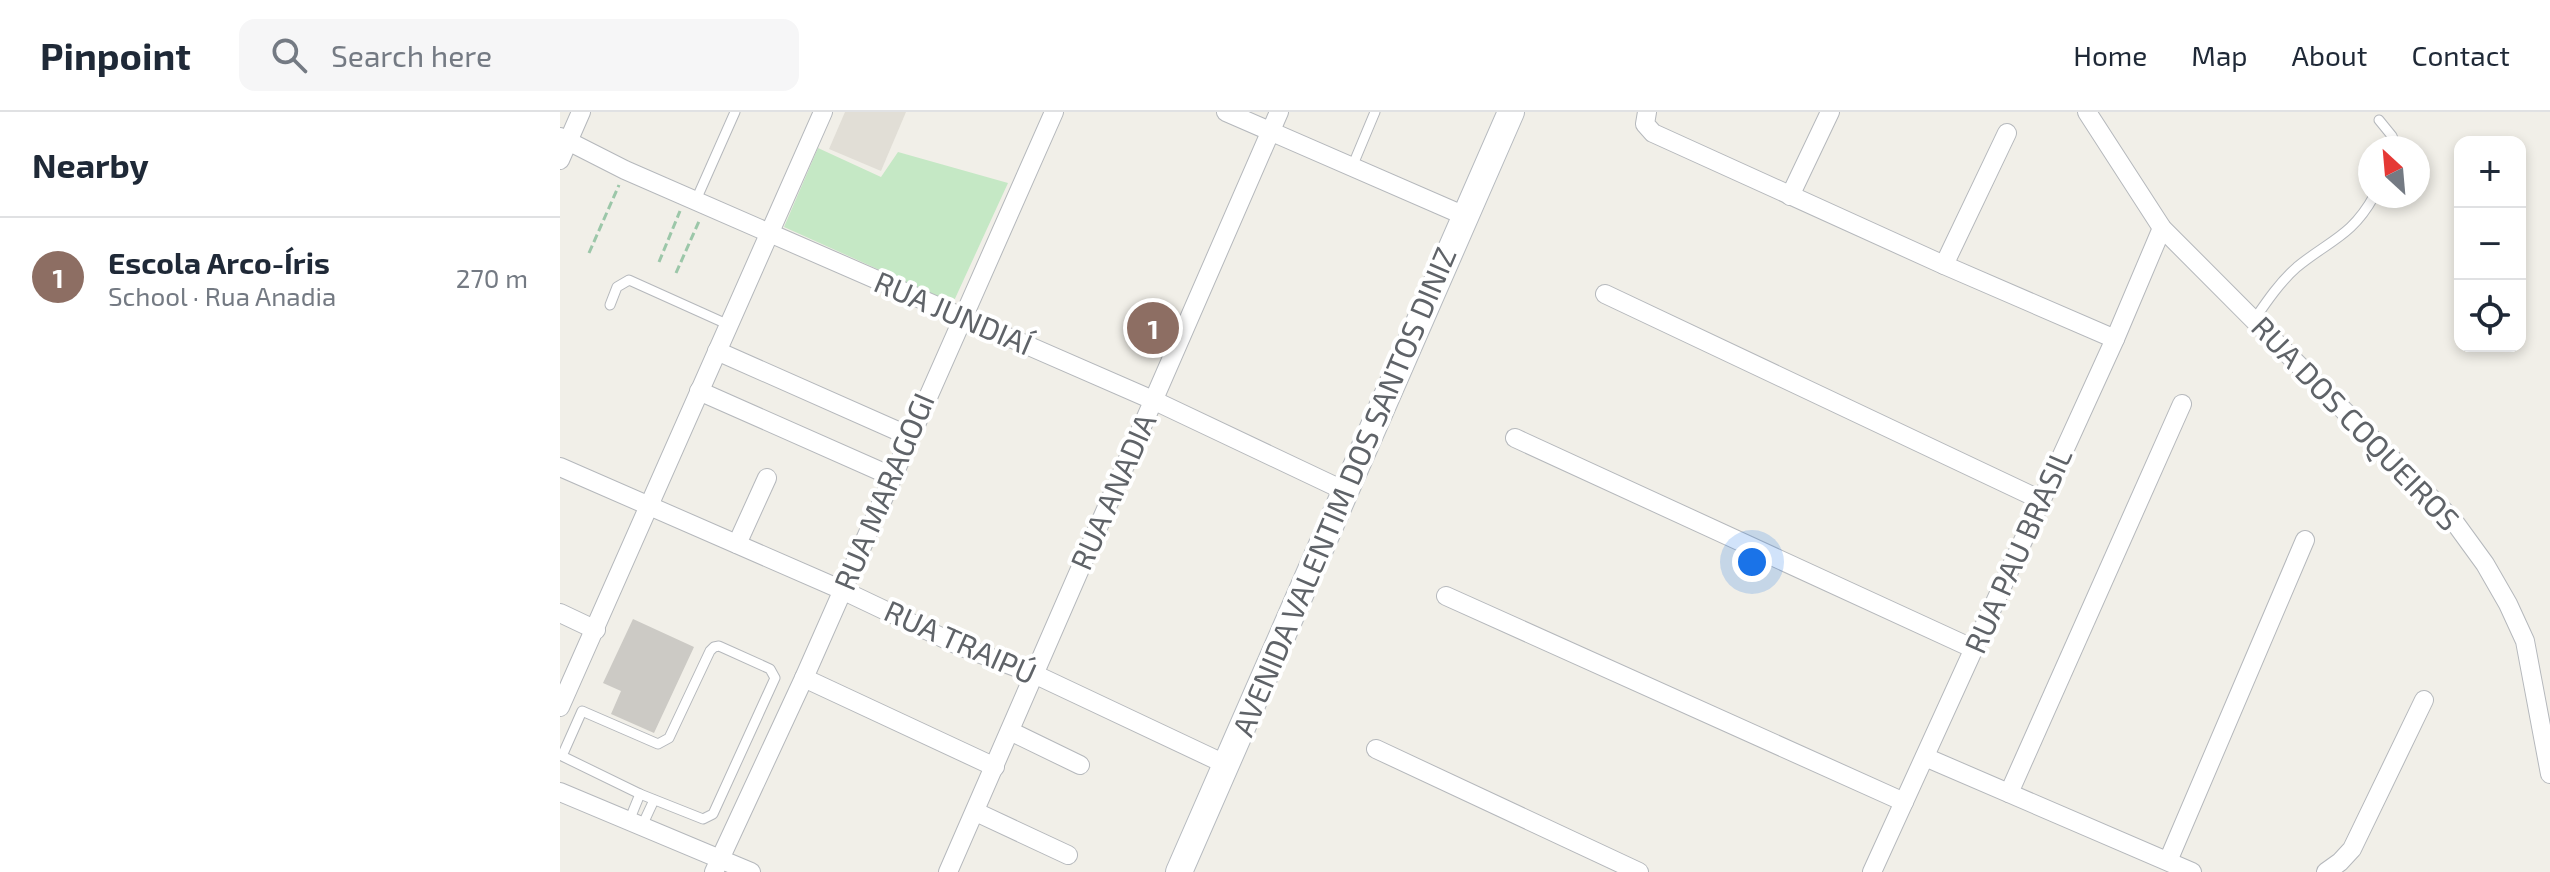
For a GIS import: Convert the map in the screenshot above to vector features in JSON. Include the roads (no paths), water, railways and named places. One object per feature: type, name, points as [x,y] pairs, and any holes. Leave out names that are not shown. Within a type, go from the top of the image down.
[{"type":"street","points":[[560,160],[564,139],[581,112]]},
{"type":"street","points":[[560,707],[823,112]]},
{"type":"street","name":"RUA MARAGOGI","points":[[717,865],[804,678],[1054,112]]},
{"type":"street","points":[[1226,112],[1465,216]]},
{"type":"street","name":"RUA ANADIA","points":[[948,872],[1279,112]]},
{"type":"street","name":"AVENIDA VALENTIM DOS SANTOS DINIZ","points":[[1179,872],[1511,112]]},
{"type":"street","points":[[1647,112],[1645,124],[1653,133],[2115,339]]},
{"type":"street","points":[[1790,196],[1830,112]]},
{"type":"street","name":"RUA DOS COQUEIROS","points":[[2087,112],[2162,228],[2453,520],[2485,564],[2525,641],[2550,774]]},
{"type":"street","points":[[1944,265],[2007,133]]},
{"type":"street","name":"RUA JUNDIAÍ","points":[[564,139],[625,170],[769,234],[1155,401],[1345,491]]},
{"type":"street","name":"RUA PAU BRASIL","points":[[1872,872],[2115,339],[2162,228]]},
{"type":"street","points":[[1605,294],[2041,500]]},
{"type":"street","points":[[717,351],[909,436]]},
{"type":"street","points":[[699,391],[891,476]]},
{"type":"street","points":[[2009,793],[2182,404]]},
{"type":"street","points":[[1515,438],[1974,649]]},
{"type":"street","name":"RUA TRAIPÚ","points":[[560,467],[842,590],[962,647],[1034,674],[1227,765]]},
{"type":"street","points":[[737,544],[767,478]]},
{"type":"street","points":[[2168,861],[2305,540]]},
{"type":"street","points":[[1446,596],[1904,802]]},
{"type":"street","points":[[560,613],[596,630]]},
{"type":"street","points":[[804,678],[995,767]]},
{"type":"street","points":[[2326,872],[2352,849],[2424,700]]},
{"type":"street","points":[[1010,731],[1080,765]]},
{"type":"street","points":[[1376,749],[1639,872]]},
{"type":"street","points":[[1925,757],[2192,872]]},
{"type":"street","points":[[560,792],[717,865],[751,872]]},
{"type":"street","points":[[976,812],[1068,855]]},
{"type":"lane","points":[[696,200],[735,112]]},
{"type":"lane","points":[[1352,167],[1375,112]]},
{"type":"lane","points":[[2379,120],[2392,136]]},
{"type":"lane","points":[[2254,320],[2276,289],[2297,267],[2348,232],[2367,208]]},
{"type":"lane","points":[[610,305],[617,287],[629,280],[729,325]]},
{"type":"lane","points":[[719,646],[770,669],[775,678],[713,814],[703,819],[654,800],[562,756],[580,713],[584,712],[658,744],[669,738],[714,647],[719,646]]},
{"type":"lane","points":[[635,825],[640,794]]},
{"type":"lane","points":[[635,825],[654,800]]},
{"type":"place","name":"Escola Arco-Íris","points":[[1153,328]]}]
